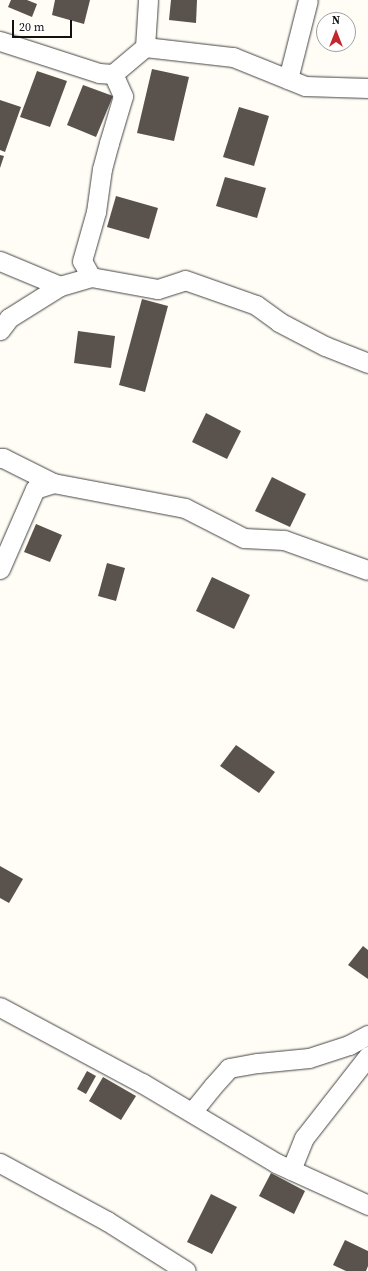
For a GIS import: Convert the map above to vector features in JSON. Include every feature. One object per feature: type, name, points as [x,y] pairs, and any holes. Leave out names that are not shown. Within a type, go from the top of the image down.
[{"type":"street","points":[[0,40],[99,73],[113,74],[145,47],[148,0]]},
{"type":"street","points":[[288,79],[308,0]]},
{"type":"street","points":[[145,47],[233,57],[306,86],[368,88]]},
{"type":"street","points":[[91,277],[82,261],[96,212],[102,169],[123,96],[113,74]]},
{"type":"street","points":[[0,261],[60,286]]},
{"type":"street","points":[[0,330],[9,318],[60,286],[91,277],[158,289],[185,280],[256,305],[279,322],[326,346],[368,363]]},
{"type":"street","points":[[0,458],[3,458],[52,483],[185,508],[244,538],[284,540],[368,570]]},
{"type":"street","points":[[0,569],[35,489],[52,483]]},
{"type":"street","points":[[0,1007],[142,1083],[291,1170],[368,1205]]},
{"type":"street","points":[[192,1112],[229,1068],[258,1063],[309,1058],[349,1045],[368,1035]]},
{"type":"street","points":[[291,1170],[304,1138],[368,1056]]},
{"type":"street","points":[[0,1163],[107,1220],[186,1271]]},
{"type":"building","points":[[11,0],[27,0],[37,4],[32,17],[8,7]]},
{"type":"building","points":[[55,0],[90,0],[84,24],[52,15]]},
{"type":"building","points":[[171,0],[197,0],[196,23],[169,20]]},
{"type":"building","points":[[152,69],[189,77],[174,141],[137,133]]},
{"type":"building","points":[[37,71],[67,81],[50,127],[20,117]]},
{"type":"building","points":[[83,85],[113,96],[96,137],[67,125]]},
{"type":"building","points":[[0,100],[21,107],[5,152],[0,150]]},
{"type":"building","points":[[239,107],[269,116],[254,166],[223,157]]},
{"type":"building","points":[[0,155],[4,156],[0,168]]},
{"type":"building","points":[[225,177],[266,188],[257,218],[216,206]]},
{"type":"building","points":[[116,196],[158,208],[149,239],[107,227]]},
{"type":"building","points":[[142,299],[168,306],[145,392],[119,385]]},
{"type":"building","points":[[78,331],[115,336],[111,368],[74,363]]},
{"type":"building","points":[[206,413],[241,431],[227,459],[192,442]]},
{"type":"building","points":[[272,477],[306,494],[290,527],[255,511]]},
{"type":"building","points":[[36,524],[62,535],[50,562],[24,552]]},
{"type":"building","points":[[107,563],[125,568],[116,601],[98,596]]},
{"type":"building","points":[[212,577],[250,595],[234,629],[196,611]]},
{"type":"building","points":[[236,745],[275,772],[259,793],[220,766]]},
{"type":"building","points":[[0,866],[23,879],[9,903],[0,898]]},
{"type":"building","points":[[363,946],[368,950],[368,979],[348,965]]},
{"type":"building","points":[[87,1071],[96,1076],[86,1094],[77,1089]]},
{"type":"building","points":[[103,1077],[136,1096],[121,1120],[89,1101]]},
{"type":"building","points":[[271,1173],[305,1191],[294,1214],[259,1196]]},
{"type":"building","points":[[211,1194],[237,1207],[212,1254],[187,1242]]},
{"type":"building","points":[[345,1240],[368,1251],[368,1266],[366,1271],[346,1271],[333,1265]]}]
